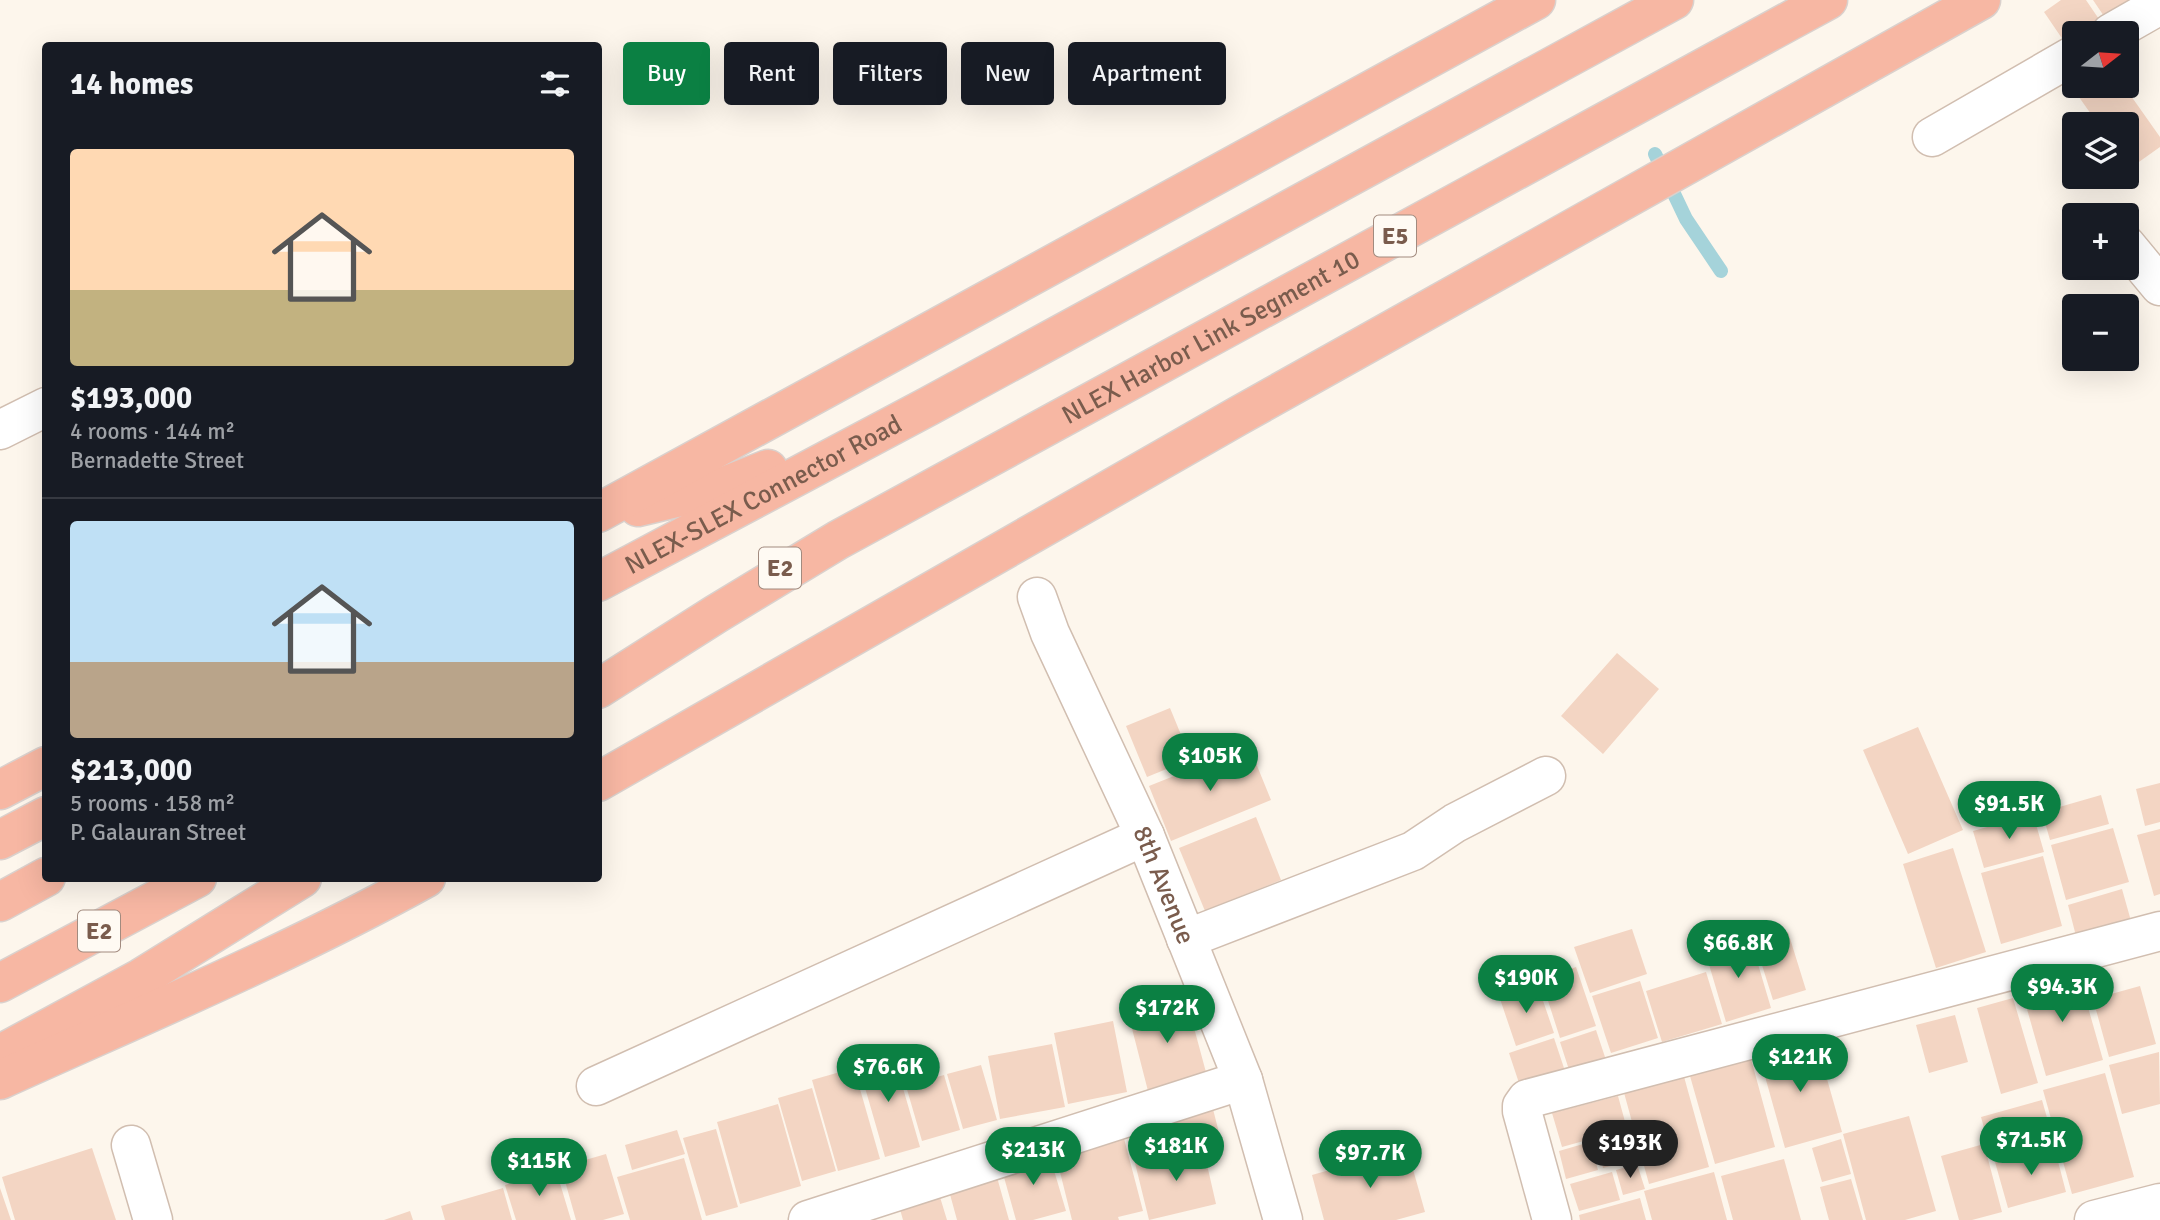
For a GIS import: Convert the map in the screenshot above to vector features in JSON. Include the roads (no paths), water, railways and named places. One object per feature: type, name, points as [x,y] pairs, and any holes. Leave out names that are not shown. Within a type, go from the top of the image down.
[{"type":"highway","points":[[602,513],[1536,0]]},
{"type":"highway","points":[[602,514],[722,487],[929,405],[1674,0]]},
{"type":"highway","name":"NLEX Harbor Link Segment 10","points":[[961,472],[1828,0]]},
{"type":"highway","points":[[602,780],[1238,416],[1980,0]]},
{"type":"highway","name":"NLEX-SLEX Connector Road","points":[[602,580],[929,405]]},
{"type":"highway","points":[[602,686],[838,540],[961,472]]},
{"type":"highway","name":"E2","points":[[602,663],[961,472]]},
{"type":"highway","points":[[0,790],[42,768]]},
{"type":"highway","points":[[0,841],[42,818]]},
{"type":"highway","points":[[0,902],[42,879]]},
{"type":"highway","name":"E2","points":[[0,984],[190,882]]},
{"type":"highway","points":[[0,1055],[141,978],[296,882]]},
{"type":"highway","points":[[0,1080],[234,974],[419,882]]},
{"type":"street","points":[[2131,21],[2160,5]]},
{"type":"street","points":[[1932,137],[2062,62]]},
{"type":"street","points":[[2139,261],[2160,286]]},
{"type":"street","points":[[0,430],[42,409]]},
{"type":"street","name":"8th Avenue","points":[[1037,597],[1050,633],[1145,836],[1243,1080],[1283,1220]]},
{"type":"street","points":[[1186,939],[1413,851],[1455,823],[1546,776]]},
{"type":"street","points":[[596,1086],[1145,836]]},
{"type":"street","points":[[1552,1220],[1522,1111],[1522,1105],[1527,1099],[2160,931]]},
{"type":"street","points":[[808,1220],[1243,1080]]},
{"type":"street","points":[[131,1145],[153,1220]]},
{"type":"street","points":[[2094,1220],[2160,1203]]},
{"type":"waterway","points":[[1655,154],[1686,219],[1721,271]]}]
